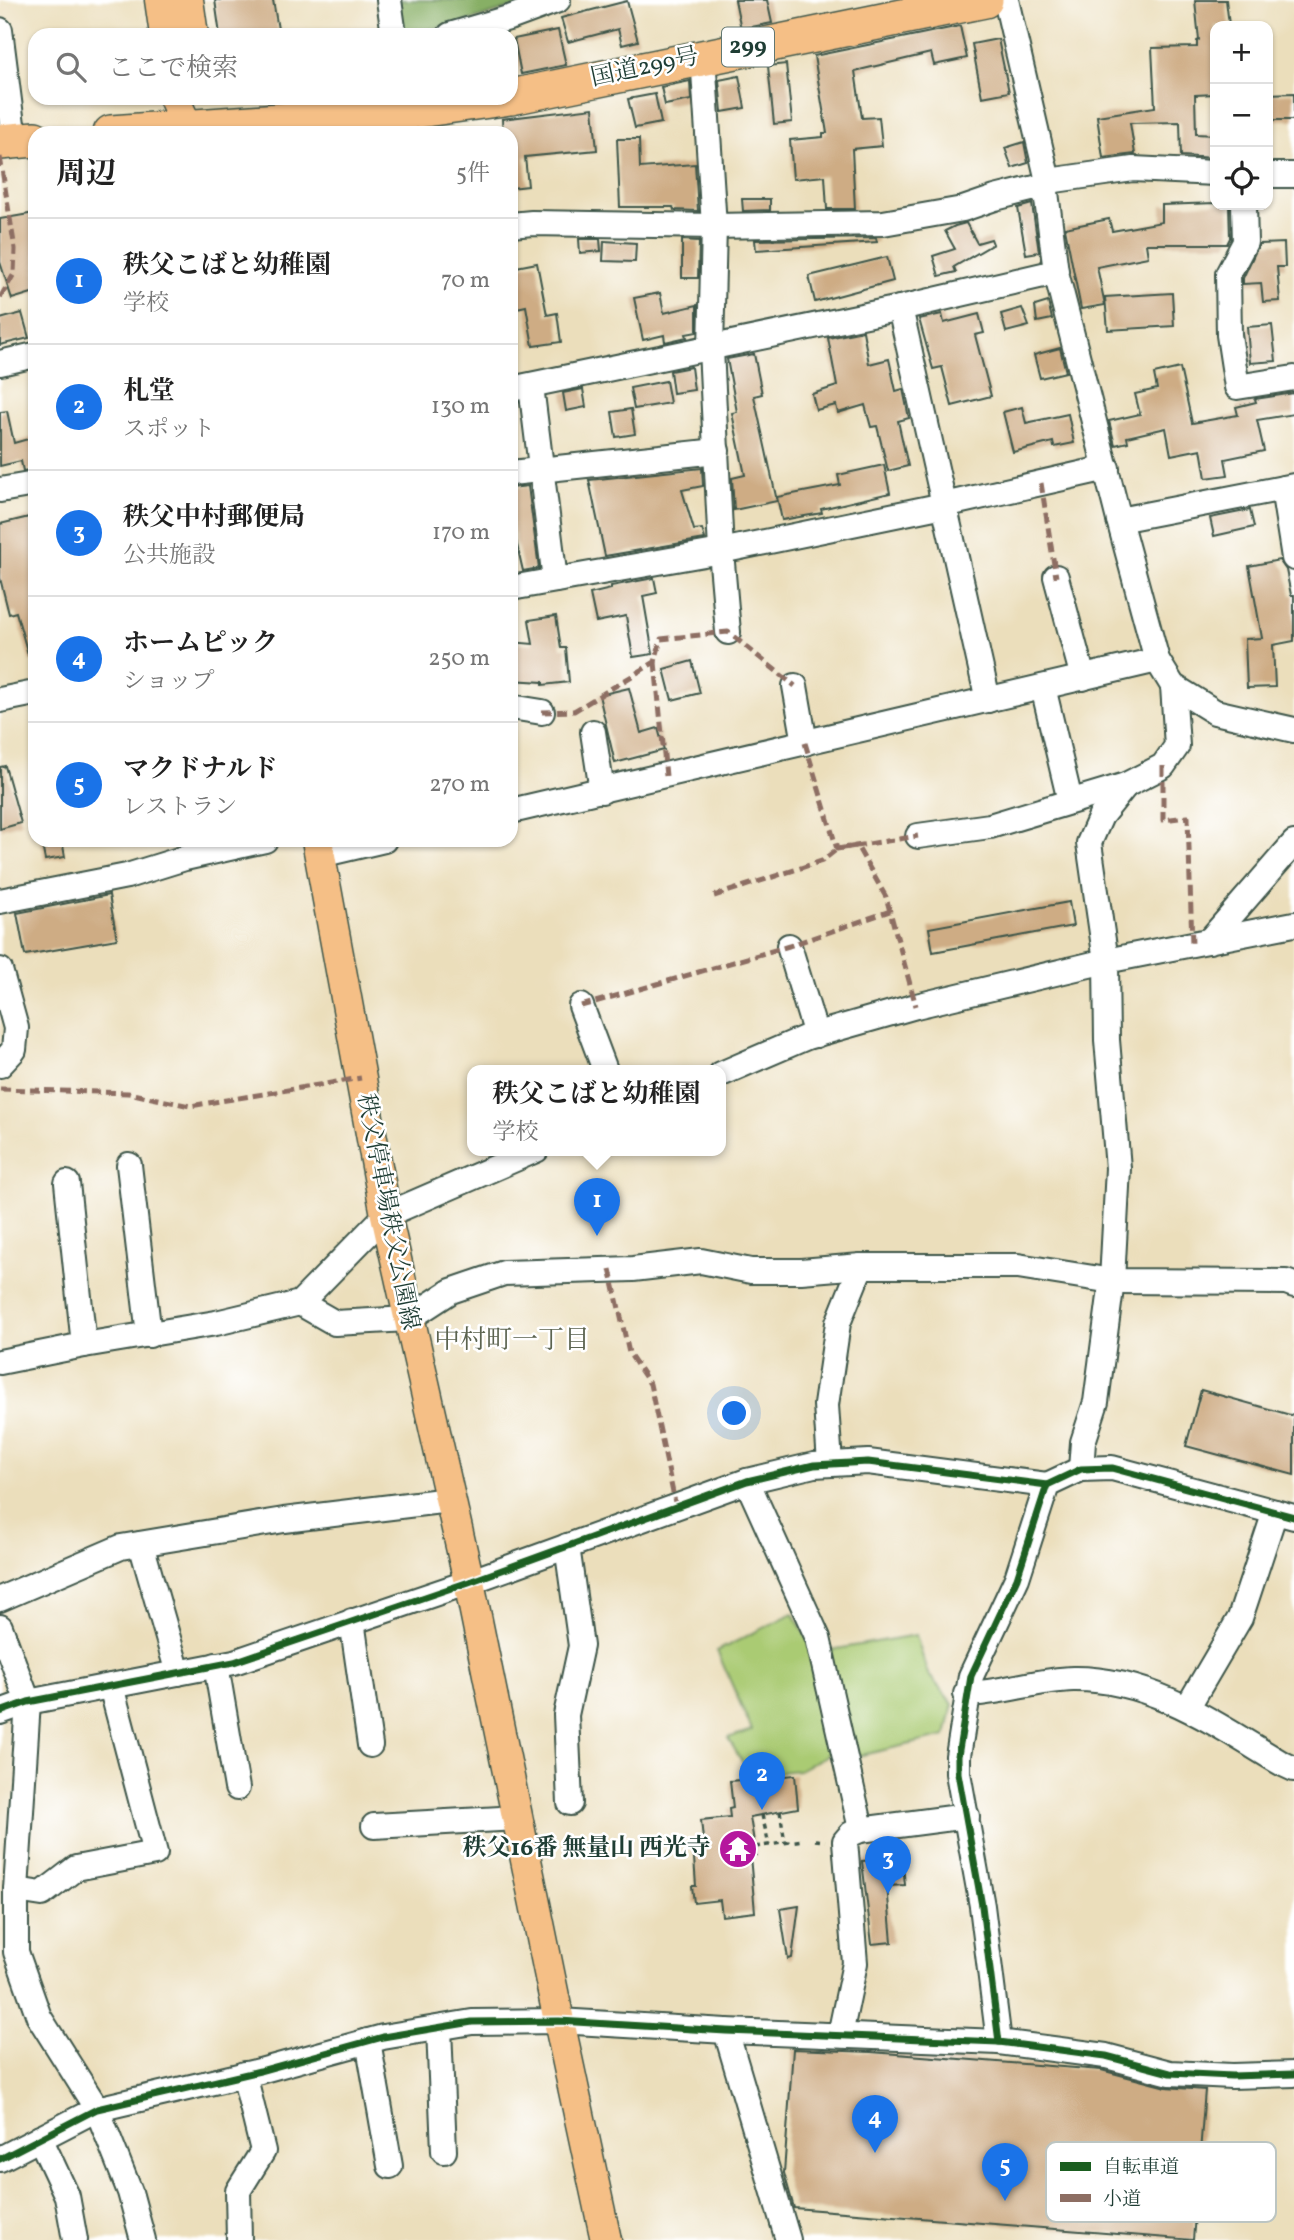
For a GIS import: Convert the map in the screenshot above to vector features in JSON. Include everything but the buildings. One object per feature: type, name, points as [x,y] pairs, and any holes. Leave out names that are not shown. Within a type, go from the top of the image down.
[{"type":"highway","name":"国道299号","points":[[518,95],[985,0]]},
{"type":"highway","points":[[139,126],[188,114],[335,126],[403,105]]},
{"type":"main road","points":[[160,0],[164,28]]},
{"type":"main road","points":[[188,0],[192,28]]},
{"type":"main road","name":"秩父停車場秩父公園線","points":[[318,847],[386,1215],[519,1818],[606,2240]]},
{"type":"street","points":[[388,0],[393,28]]},
{"type":"street","points":[[474,28],[558,0]]},
{"type":"street","points":[[1006,0],[1047,183],[1056,272],[1157,660],[1173,686],[1215,712],[1294,730]]},
{"type":"street","points":[[0,30],[16,140]]},
{"type":"street","points":[[703,56],[714,226],[711,349],[721,551],[728,632]]},
{"type":"street","points":[[518,224],[714,226],[883,223],[963,209],[1047,183],[1133,169],[1210,173]]},
{"type":"street","points":[[1273,174],[1294,175]]},
{"type":"street","points":[[1244,210],[1245,242],[1228,274],[1228,335],[1237,387],[1294,378]]},
{"type":"street","points":[[555,580],[542,470],[521,388],[711,349],[1056,272]]},
{"type":"street","points":[[900,308],[988,700]]},
{"type":"street","points":[[0,363],[28,357]]},
{"type":"street","points":[[518,472],[717,451]]},
{"type":"street","points":[[518,588],[721,551],[1107,468]]},
{"type":"street","points":[[0,490],[28,485]]},
{"type":"street","points":[[1119,520],[1289,487],[1294,558]]},
{"type":"street","points":[[1056,577],[1083,678]]},
{"type":"street","points":[[518,809],[1157,660]]},
{"type":"street","points":[[796,686],[805,743]]},
{"type":"street","points":[[918,836],[990,826],[1126,785],[1163,766],[1177,746],[1173,686]]},
{"type":"street","points":[[1043,687],[1070,802]]},
{"type":"street","points":[[0,700],[28,694]]},
{"type":"street","points":[[518,708],[542,712]]},
{"type":"street","points":[[593,732],[602,791]]},
{"type":"street","points":[[1081,1469],[1083,1442],[1096,1402],[1112,1281],[1118,1168],[1107,1040],[1106,961],[1090,843],[1101,816],[1126,785]]},
{"type":"street","points":[[1209,941],[1294,843]]},
{"type":"street","points":[[0,901],[127,876],[184,858],[234,847]]},
{"type":"street","points":[[726,1072],[816,1035],[916,1006],[1106,961],[1294,923]]},
{"type":"street","points":[[789,946],[816,1035]]},
{"type":"street","points":[[0,970],[16,1028],[14,1050],[0,1065]]},
{"type":"street","points":[[581,1006],[603,1065]]},
{"type":"street","points":[[0,1362],[216,1324],[300,1303],[386,1215],[522,1156]]},
{"type":"street","points":[[130,1165],[149,1335]]},
{"type":"street","points":[[68,1183],[85,1345]]},
{"type":"street","points":[[300,1303],[335,1324],[408,1318],[451,1291],[504,1273],[632,1269],[701,1261],[751,1271],[801,1271],[861,1266],[1018,1266],[1112,1281],[1286,1282],[1294,1285]]},
{"type":"street","points":[[830,1464],[825,1405],[838,1323],[861,1266]]},
{"type":"street","points":[[0,1712],[27,1702],[234,1662],[468,1582],[747,1481],[814,1465],[868,1462],[1047,1485],[1081,1469],[1112,1468],[1284,1515],[1240,1618],[1187,1708]]},
{"type":"street","points":[[747,1481],[818,1638],[860,1830]]},
{"type":"street","points":[[999,2042],[982,1906],[958,1773],[958,1756],[971,1675],[1017,1578],[1047,1485]]},
{"type":"street","points":[[0,1599],[121,1548],[284,1520],[449,1500]]},
{"type":"street","points":[[141,1544],[178,1673]]},
{"type":"street","points":[[567,1546],[581,1646],[566,1716],[570,1803]]},
{"type":"street","points":[[352,1621],[370,1745]]},
{"type":"street","points":[[0,1627],[27,1702],[16,1889],[16,1952],[39,2017],[97,2109],[130,2193],[143,2240]]},
{"type":"street","points":[[216,1665],[237,1788]]},
{"type":"street","points":[[966,1694],[983,1694],[1073,1679],[1115,1682],[1187,1708],[1294,1769]]},
{"type":"street","points":[[16,1889],[42,1894],[76,1868],[155,1853],[111,1686]]},
{"type":"street","points":[[839,2035],[855,1963],[845,1842],[851,1834],[860,1830],[967,1816]]},
{"type":"street","points":[[374,1826],[519,1818]]},
{"type":"street","points":[[0,2159],[97,2109],[368,2041],[472,2022],[559,2021],[999,2042],[1105,2056],[1170,2073],[1232,2076],[1294,2074]]},
{"type":"street","points":[[439,2028],[444,2151]]},
{"type":"street","points":[[726,2031],[788,2240]]},
{"type":"street","points":[[368,2041],[390,2166]]},
{"type":"street","points":[[239,2240],[238,2191],[263,2151],[244,2074]]},
{"type":"street","points":[[40,2138],[66,2196],[75,2240]]},
{"type":"path","points":[[780,1811],[785,1843]]},
{"type":"path","points":[[762,1815],[769,1845]]},
{"type":"path","points":[[796,1834],[797,1842]]},
{"type":"path","points":[[755,1847],[803,1840]]},
{"type":"green space","points":[[396,0],[536,0],[437,28],[404,28],[399,24]]},
{"type":"green space","points":[[793,1613],[812,1647],[837,1750],[799,1770],[750,1775],[728,1738],[752,1730],[717,1651]]},
{"type":"green space","points":[[916,1635],[928,1674],[953,1704],[946,1736],[853,1757],[825,1651]]},
{"type":"marked path","points":[[0,157],[15,249],[14,274],[0,298]]},
{"type":"marked path","points":[[1041,483],[1056,577]]},
{"type":"marked path","points":[[542,712],[574,711],[655,662],[661,639],[728,632],[795,686]]},
{"type":"marked path","points":[[655,662],[666,776]]},
{"type":"marked path","points":[[805,743],[837,849],[857,846],[886,897],[916,1006]]},
{"type":"marked path","points":[[1163,766],[1163,820],[1188,817],[1192,945]]},
{"type":"marked path","points":[[714,896],[822,861],[837,849],[918,836]]},
{"type":"marked path","points":[[581,1006],[789,946],[890,911]]},
{"type":"marked path","points":[[0,1089],[128,1093],[190,1106],[361,1078]]},
{"type":"marked path","points":[[610,1269],[629,1353],[650,1384],[676,1507]]},
{"type":"cycle path","points":[[0,1712],[28,1702],[234,1662],[469,1582],[747,1481],[814,1465],[868,1462],[1047,1485]]},
{"type":"cycle path","points":[[1294,1517],[1112,1468],[1081,1469],[1047,1485],[1017,1578],[971,1676],[958,1756],[958,1773],[982,1906],[999,2042],[1106,2056],[1170,2073],[1232,2076],[1294,2074]]},
{"type":"cycle path","points":[[0,2159],[97,2109],[260,2071],[383,2037],[472,2022],[559,2021],[999,2042]]},
{"type":"place","name":"秩父こばと幼稚園","points":[[597,1236]]},
{"type":"place","name":"札堂","points":[[762,1810]]},
{"type":"place","name":"秩父16番 無量山 西光寺","points":[[738,1849]]},
{"type":"place","name":"秩父中村郵便局","points":[[888,1894]]},
{"type":"place","name":"ホームピック","points":[[875,2153]]},
{"type":"place","name":"マクドナルド","points":[[1005,2201]]},
{"type":"district","name":"中村町一丁目","points":[[512,1341]]}]
